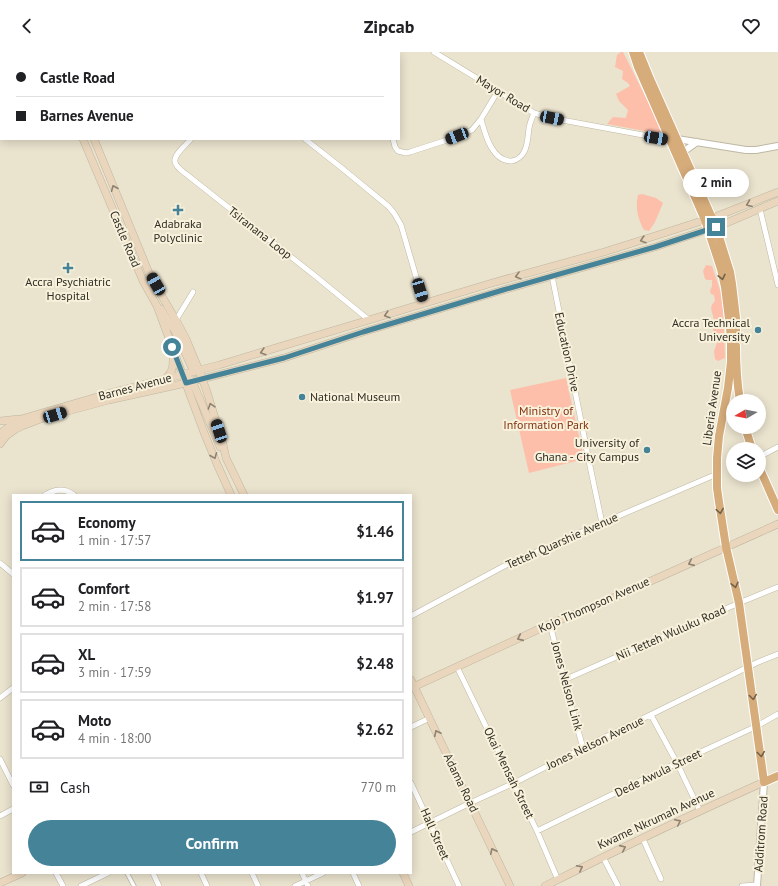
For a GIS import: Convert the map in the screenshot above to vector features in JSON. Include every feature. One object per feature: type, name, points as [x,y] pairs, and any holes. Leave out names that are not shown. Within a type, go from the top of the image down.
[{"type":"main road","name":"Liberia Avenue","points":[[633,52],[638,67],[674,140],[683,152],[708,219]]},
{"type":"main road","name":"Liberia Avenue","points":[[639,52],[674,140],[712,228],[732,284],[736,318],[736,370],[739,394]]},
{"type":"main road","name":"Castle Road","points":[[83,140],[143,281],[157,306],[182,374],[189,381],[189,394],[231,494]]},
{"type":"main road","name":"Castle Road","points":[[94,140],[151,278],[182,330],[190,349],[196,371],[202,379],[226,458],[244,494]]},
{"type":"main road","name":"Barnes Avenue","points":[[2,436],[7,428],[21,419],[114,392],[219,365],[492,283],[604,252],[708,219],[778,192]]},
{"type":"main road","name":"Barnes Avenue","points":[[2,436],[22,426],[46,418],[109,400],[278,360],[363,332],[503,290],[655,247],[712,228],[778,201]]},
{"type":"main road","name":"Liberia Avenue","points":[[712,228],[728,307],[731,344],[730,375],[719,436],[717,474],[718,502],[726,547],[739,603],[764,782]]},
{"type":"main road","points":[[157,306],[162,309],[196,371],[189,381],[201,400],[226,458]]},
{"type":"main road","points":[[163,380],[173,369],[172,347]]},
{"type":"main road","points":[[190,349],[202,363],[219,365]]},
{"type":"main road","points":[[206,392],[211,381],[218,375]]},
{"type":"main road","points":[[168,386],[176,386],[185,390],[189,394]]},
{"type":"main road","points":[[728,388],[738,389]]},
{"type":"main road","points":[[0,421],[21,419]]},
{"type":"main road","points":[[766,482],[778,510]]},
{"type":"main road","name":"Kojo Thompson Avenue","points":[[412,685],[457,667],[550,624],[778,524]]},
{"type":"main road","name":"Adama Road","points":[[412,685],[430,718],[510,886]]},
{"type":"main road","name":"Kwame Nkrumah Avenue","points":[[545,886],[700,811],[778,776]]},
{"type":"main road","points":[[0,883],[20,874]]},
{"type":"main road","points":[[403,874],[409,886]]},
{"type":"street","name":"Mayor Road","points":[[434,52],[534,113],[552,118],[674,140]]},
{"type":"street","points":[[393,140],[398,151],[406,153],[447,140],[472,130],[481,119],[498,91]]},
{"type":"street","points":[[481,119],[487,138],[495,153],[503,159],[513,161],[524,152],[530,122],[534,113]]},
{"type":"street","name":"Tsiranana Loop","points":[[190,140],[175,158],[175,162],[178,167],[369,320]]},
{"type":"street","points":[[306,140],[388,206],[394,213],[400,225],[424,304]]},
{"type":"street","points":[[674,140],[746,150],[756,150],[778,146]]},
{"type":"street","points":[[683,152],[697,142]]},
{"type":"street","points":[[760,209],[778,286]]},
{"type":"street","name":"Education Drive","points":[[552,276],[602,522]]},
{"type":"street","points":[[176,320],[193,292]]},
{"type":"street","points":[[766,454],[778,448]]},
{"type":"street","name":"Tetteh Quarshie Avenue","points":[[412,615],[506,565],[602,522],[717,474]]},
{"type":"street","points":[[48,494],[59,490],[69,491],[73,494]]},
{"type":"street","points":[[0,563],[12,573]]},
{"type":"street","name":"Nii Tetteh Wuluku Road","points":[[564,680],[778,587]]},
{"type":"street","name":"Jones Nelson Link","points":[[550,624],[583,748]]},
{"type":"street","name":"Jones Nelson Avenue","points":[[412,832],[778,654]]},
{"type":"street","name":"Okai Mensah Street","points":[[457,667],[537,831],[558,880]]},
{"type":"street","points":[[0,698],[12,689]]},
{"type":"street","name":"Dede Awula Street","points":[[537,831],[757,726],[778,714]]},
{"type":"street","points":[[651,715],[677,763],[700,811]]},
{"type":"street","points":[[412,727],[430,718]]},
{"type":"street","points":[[0,759],[12,784]]},
{"type":"street","name":"Additrom Road","points":[[758,886],[764,782]]},
{"type":"street","name":"Hall Street","points":[[412,785],[459,886]]},
{"type":"street","points":[[0,816],[12,810]]},
{"type":"street","points":[[643,839],[661,879]]},
{"type":"street","points":[[603,857],[618,886]]},
{"type":"street","points":[[57,874],[63,886]]},
{"type":"street","points":[[82,886],[106,874]]},
{"type":"street","points":[[128,874],[134,886]]},
{"type":"street","points":[[153,874],[159,886]]},
{"type":"street","points":[[201,874],[207,886]]},
{"type":"street","points":[[252,874],[258,886]]},
{"type":"street","points":[[302,874],[307,884]]},
{"type":"street","points":[[295,886],[307,884],[322,874]]},
{"type":"street","points":[[353,874],[359,886]]},
{"type":"street","points":[[742,886],[758,886]]},
{"type":"green space","points":[[623,52],[662,130],[661,134],[607,124],[613,117],[626,118],[628,110],[619,101],[616,94],[630,86],[622,79],[623,71],[615,67],[617,55]]},
{"type":"green space","points":[[642,194],[656,198],[663,203],[655,222],[649,231],[644,230],[638,213],[638,195]]},
{"type":"green space","points":[[706,265],[712,266],[721,293],[723,308],[725,358],[718,361],[715,359],[714,351],[717,343],[714,336],[712,323],[714,321],[711,309],[711,306],[715,301],[714,295],[711,294],[710,291],[712,280],[705,279],[703,271]]},
{"type":"green space","name":"Ministry of Information Park","points":[[566,378],[584,459],[529,473],[510,390]]},
{"type":"place","name":"Adabraka Polyclinic","points":[[178,210]]},
{"type":"place","name":"Accra Psychiatric Hospital","points":[[68,268]]},
{"type":"place","name":"Accra Technical University","points":[[758,330]]},
{"type":"place","name":"National Museum","points":[[302,397]]},
{"type":"place","name":"University of Ghana - City Campus","points":[[647,450]]},
{"type":"route","points":[[172,347],[186,383],[268,363],[363,332],[503,290],[625,256],[716,227]]}]
